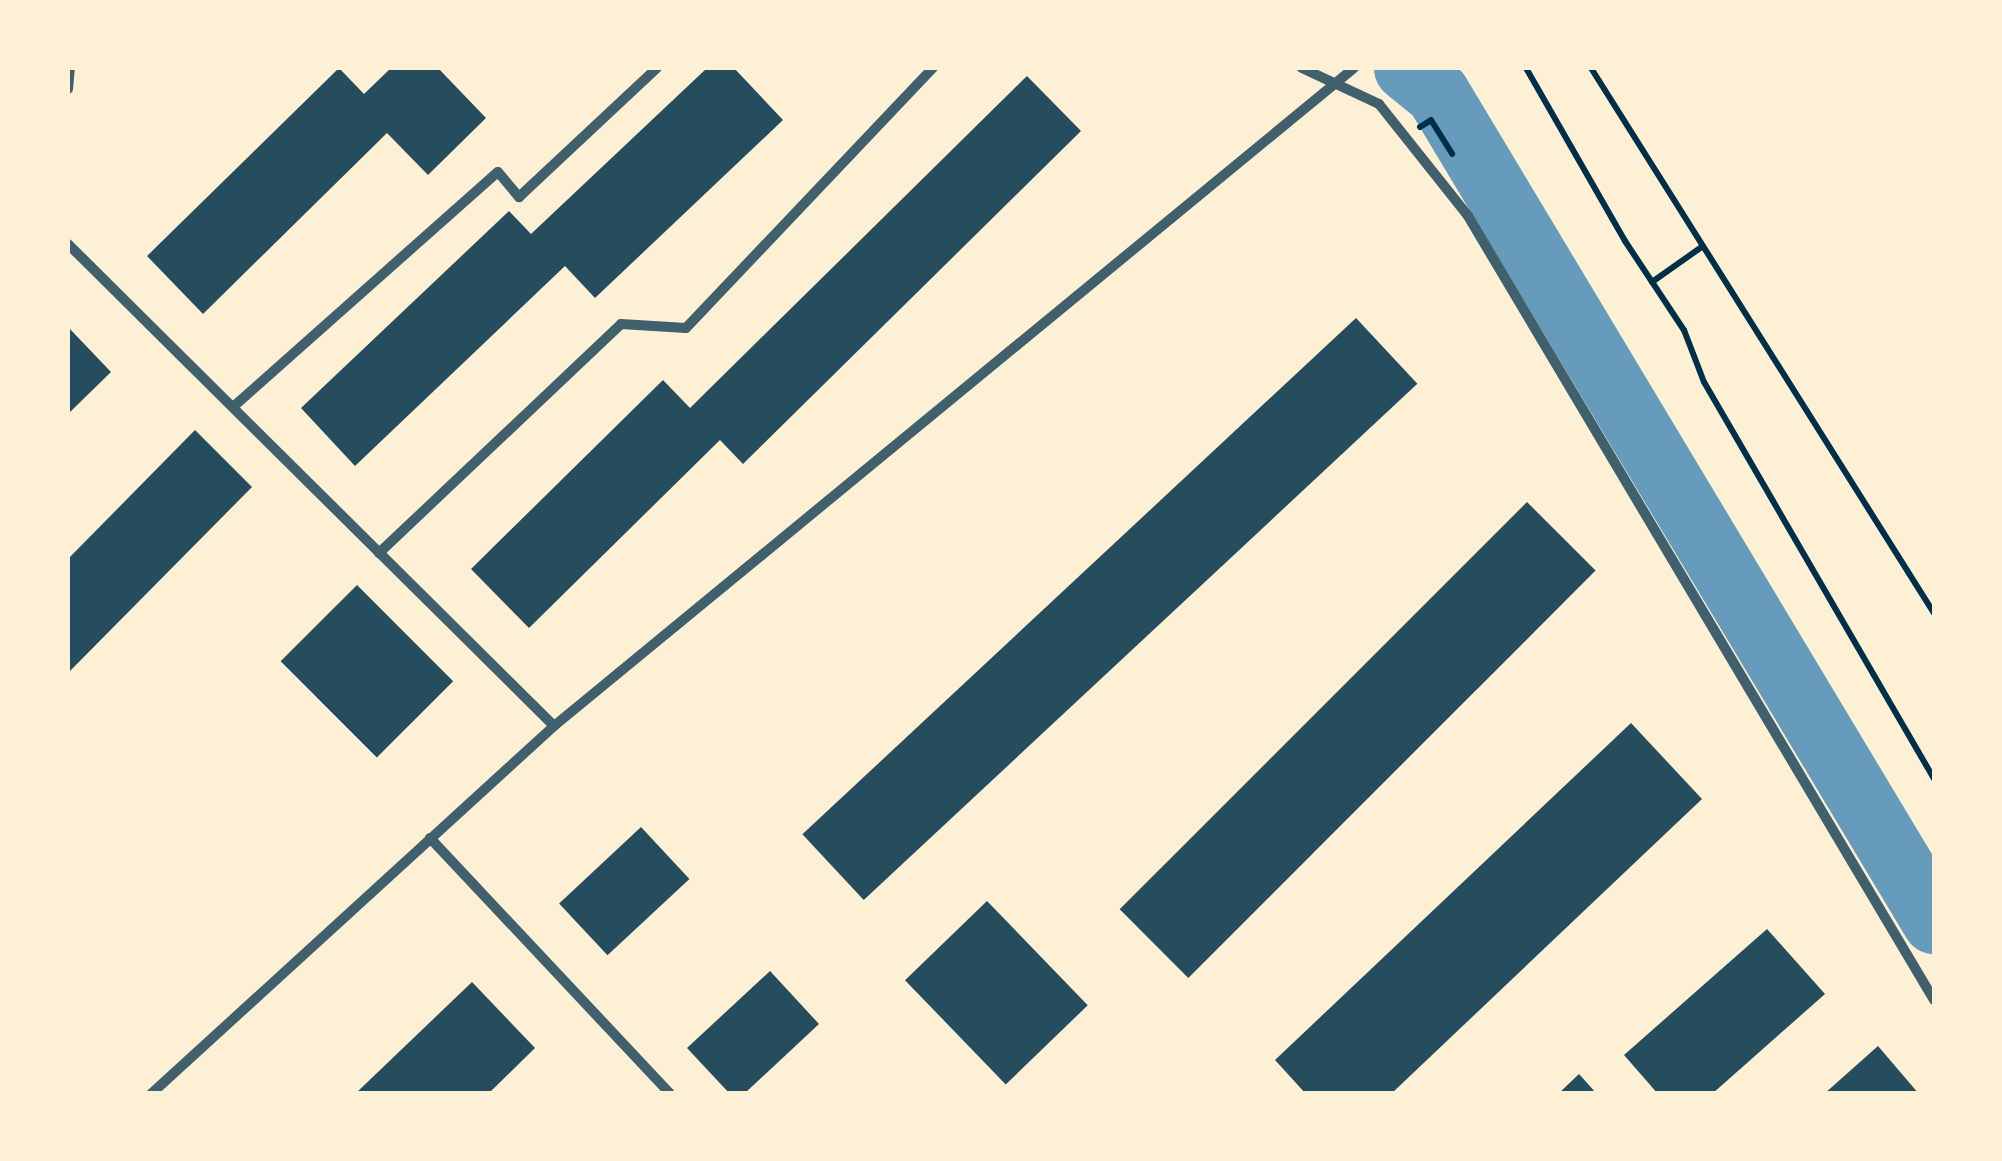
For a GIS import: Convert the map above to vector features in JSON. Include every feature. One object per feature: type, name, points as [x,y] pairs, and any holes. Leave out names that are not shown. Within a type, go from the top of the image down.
[{"type":"street","points":[[68,89],[70,68]]},
{"type":"street","points":[[232,408],[498,172],[520,197],[657,68]]},
{"type":"street","points":[[379,552],[621,324],[686,328],[932,68]]},
{"type":"street","points":[[1302,68],[1379,104],[1468,216],[1934,1000]]},
{"type":"street","points":[[150,1094],[554,726],[1354,68]]},
{"type":"street","points":[[68,246],[554,726]]},
{"type":"street","points":[[430,838],[670,1094]]},
{"type":"path","points":[[1526,68],[1684,330],[1704,382],[1934,779]]},
{"type":"path","points":[[1590,68],[1934,613]]},
{"type":"path","points":[[1652,282],[1703,246]]},
{"type":"building","points":[[339,68],[364,94],[391,68],[438,68],[486,118],[428,175],[387,133],[203,314],[147,256]]},
{"type":"building","points":[[707,68],[734,68],[783,120],[595,298],[565,266],[355,466],[301,408],[509,211],[531,234]]},
{"type":"building","points":[[1027,76],[1081,131],[743,464],[720,440],[529,628],[471,569],[663,380],[690,408]]},
{"type":"building","points":[[1356,318],[1417,384],[864,900],[802,834]]},
{"type":"building","points":[[68,327],[111,372],[68,414]]},
{"type":"building","points":[[195,430],[252,487],[68,673],[68,559]]},
{"type":"building","points":[[1527,502],[1596,571],[1188,978],[1120,909]]},
{"type":"building","points":[[357,585],[453,681],[377,758],[281,661]]},
{"type":"building","points":[[1631,723],[1702,799],[1391,1094],[1306,1094],[1275,1060]]},
{"type":"building","points":[[641,827],[689,879],[608,955],[559,903]]},
{"type":"building","points":[[987,901],[1088,1005],[1006,1084],[905,980]]},
{"type":"building","points":[[1767,929],[1825,994],[1712,1094],[1658,1094],[1624,1055]]},
{"type":"building","points":[[770,971],[819,1024],[744,1094],[730,1094],[687,1048]]},
{"type":"building","points":[[472,982],[535,1048],[488,1094],[355,1094]]},
{"type":"building","points":[[1878,1046],[1919,1094],[1824,1094]]},
{"type":"building","points":[[1579,1074],[1597,1094],[1558,1094]]},
{"type":"waterway","points":[[1406,68],[1437,93],[1934,921]]}]
